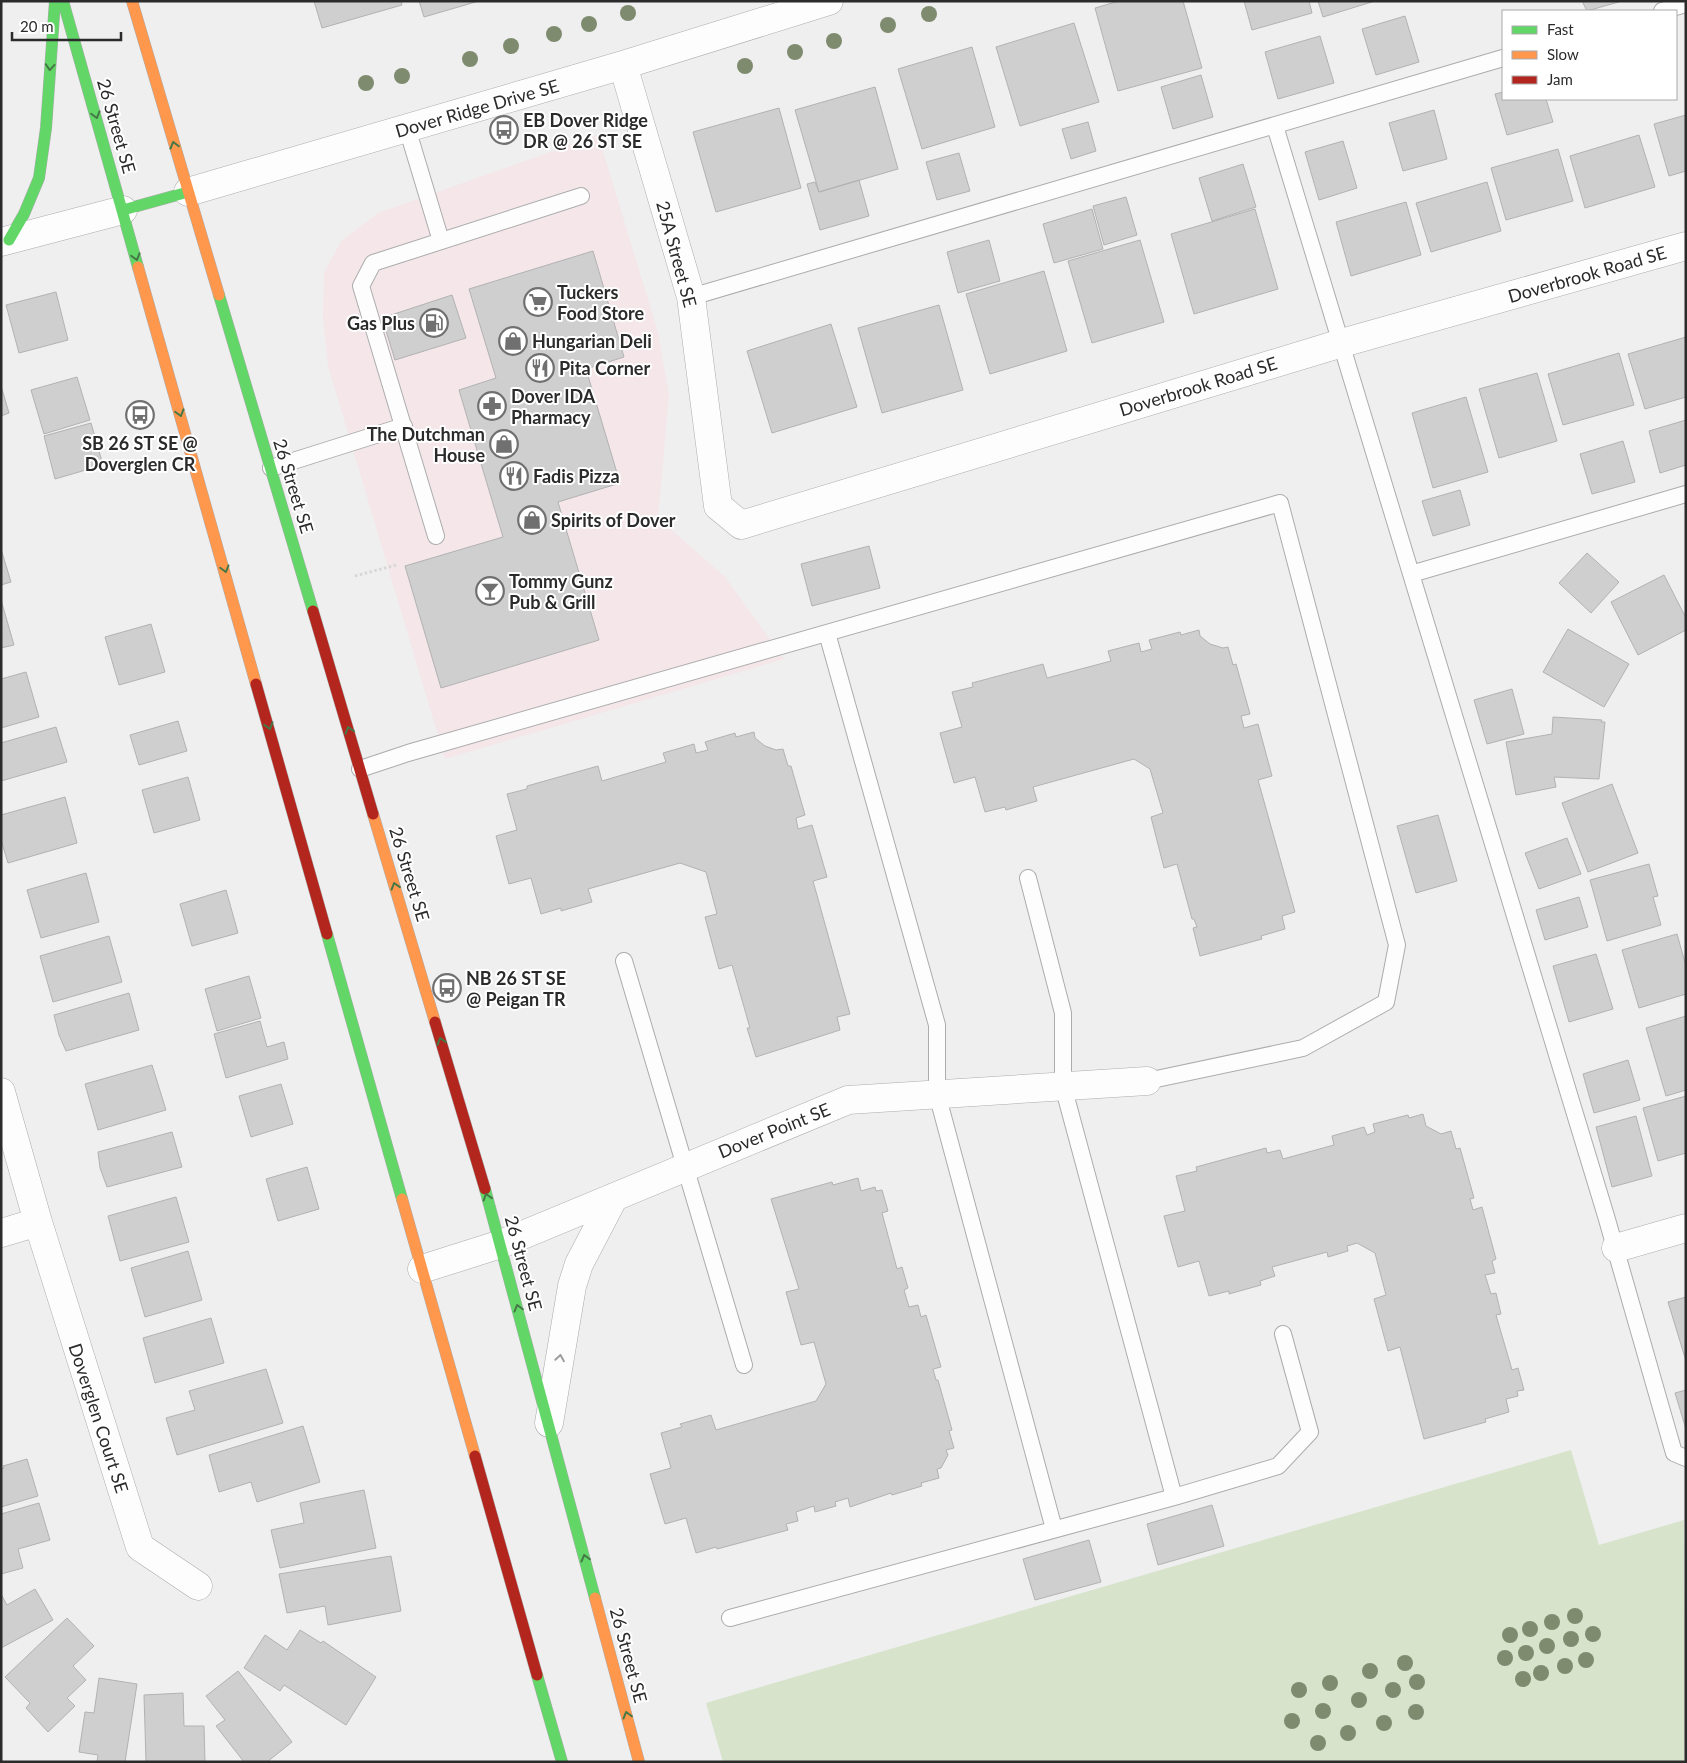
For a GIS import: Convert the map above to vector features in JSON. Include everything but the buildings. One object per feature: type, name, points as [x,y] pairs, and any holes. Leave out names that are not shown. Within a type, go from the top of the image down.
[{"type":"street","points":[[5,241],[24,214],[39,178],[46,128],[55,1]]},
{"type":"street","name":"26 Street SE","points":[[63,1],[562,1762]]},
{"type":"street","name":"26 Street SE","points":[[132,1],[501,1244],[639,1762]]},
{"type":"street","name":"Dover Ridge Drive SE","points":[[123,210],[623,65],[829,1]]},
{"type":"street","name":"25A Street SE","points":[[623,65],[692,296],[718,506]]},
{"type":"street","points":[[5,241],[123,210]]},
{"type":"street","name":"Doverbrook Road SE","points":[[718,506],[741,524],[1342,343],[1686,246]]},
{"type":"street","name":"Dover Point SE","points":[[422,1269],[501,1244],[848,1100],[1146,1081]]},
{"type":"street","name":"Doverglen Court SE","points":[[1,1092],[38,1222],[140,1546],[198,1586]]},
{"type":"street","points":[[549,1423],[572,1286],[579,1264],[614,1197]]},
{"type":"street","points":[[1,1233],[38,1222]]},
{"type":"street","points":[[1616,1248],[1686,1228]]},
{"type":"lane","points":[[1665,10],[1686,4]]},
{"type":"lane","points":[[692,296],[1502,58]]},
{"type":"lane","points":[[1276,126],[1616,1248],[1674,1453],[1686,1458]]},
{"type":"lane","points":[[407,128],[441,241]]},
{"type":"lane","points":[[436,536],[362,286],[373,263],[581,196]]},
{"type":"lane","points":[[270,468],[404,426]]},
{"type":"lane","points":[[1411,574],[1686,494]]},
{"type":"lane","points":[[360,769],[408,753],[1280,504],[1397,945],[1386,1002],[1303,1048],[1146,1081]]},
{"type":"lane","points":[[828,633],[937,1025],[937,1094],[1054,1529]]},
{"type":"lane","points":[[1028,878],[1063,1013],[1063,1086],[1174,1497]]},
{"type":"lane","points":[[624,961],[744,1365]]},
{"type":"lane","points":[[730,1618],[1174,1497],[1278,1466],[1310,1432],[1283,1334]]},
{"type":"path","points":[[355,576],[396,565]]},
{"type":"shaded area","points":[[598,135],[658,332],[669,395],[658,518],[725,577],[784,659],[445,759],[328,366],[323,319],[324,273],[341,241],[378,213]]},
{"type":"green space","points":[[1571,1450],[1599,1545],[1684,1520],[1686,1762],[723,1762],[706,1703]]},
{"type":"traffic: fast","points":[[9,240],[24,214],[39,178],[46,128],[55,1]]},
{"type":"traffic: fast","points":[[63,1],[138,267]]},
{"type":"traffic: fast","points":[[123,210],[188,192]]},
{"type":"traffic: fast","points":[[219,295],[313,611]]},
{"type":"traffic: fast","points":[[327,934],[402,1199]]},
{"type":"traffic: fast","points":[[485,1189],[595,1598]]},
{"type":"traffic: fast","points":[[537,1675],[562,1762]]},
{"type":"traffic: slow","points":[[132,1],[219,295]]},
{"type":"traffic: slow","points":[[138,267],[256,684]]},
{"type":"traffic: slow","points":[[373,814],[435,1022]]},
{"type":"traffic: slow","points":[[402,1199],[475,1456]]},
{"type":"traffic: slow","points":[[595,1598],[639,1762]]},
{"type":"traffic: jam","points":[[313,611],[373,814]]},
{"type":"traffic: jam","points":[[256,684],[327,934]]},
{"type":"traffic: jam","points":[[435,1022],[485,1189]]},
{"type":"traffic: jam","points":[[475,1456],[537,1675]]},
{"type":"place","name":"EB Dover Ridge DR @ 26 ST SE","points":[[504,130]]},
{"type":"place","name":"Tuckers Food Store","points":[[538,302]]},
{"type":"place","name":"Gas Plus","points":[[434,323]]},
{"type":"place","name":"Hungarian Deli","points":[[513,341]]},
{"type":"place","name":"Pita Corner","points":[[540,368]]},
{"type":"place","name":"Dover IDA Pharmacy","points":[[492,406]]},
{"type":"place","name":"SB 26 ST SE @ Doverglen CR","points":[[140,415]]},
{"type":"place","name":"The Dutchman House","points":[[504,444]]},
{"type":"place","name":"Fadis Pizza","points":[[514,476]]},
{"type":"place","name":"Spirits of Dover","points":[[532,520]]},
{"type":"place","name":"Tommy Gunz Pub & Grill","points":[[490,591]]},
{"type":"place","name":"NB 26 ST SE @ Peigan TR","points":[[447,988]]}]
